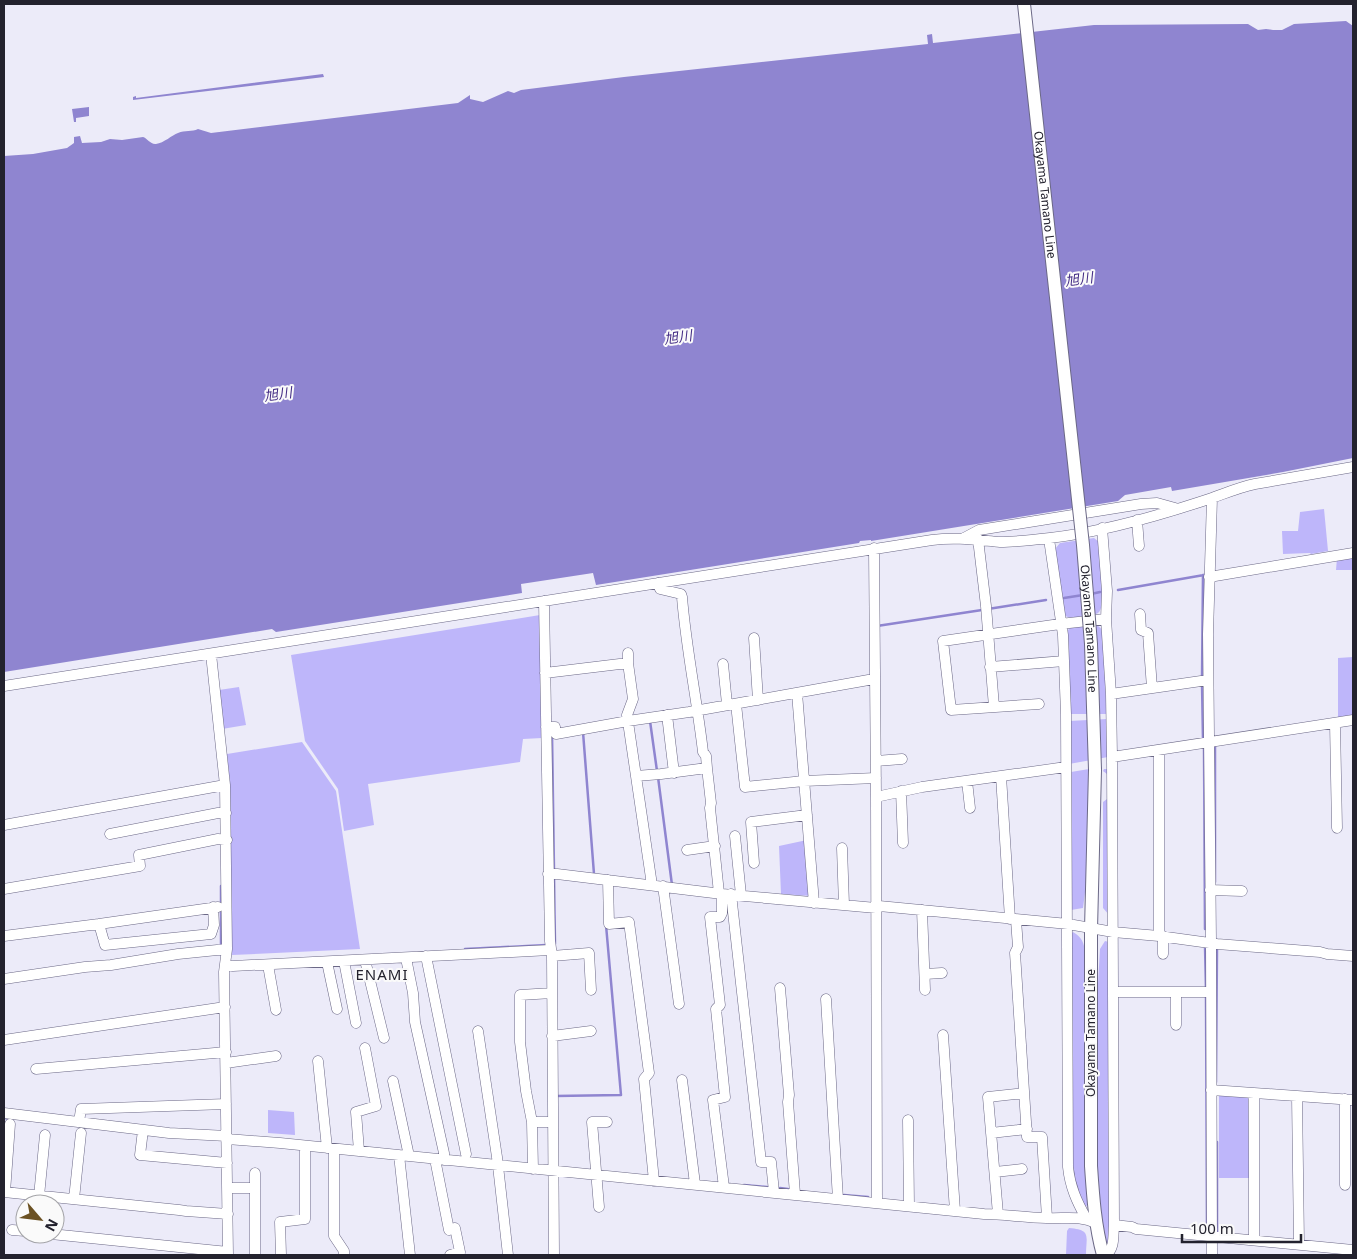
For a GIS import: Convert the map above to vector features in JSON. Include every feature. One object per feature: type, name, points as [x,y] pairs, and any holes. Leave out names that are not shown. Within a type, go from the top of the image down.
[{"type":"main road","name":"Okayama Tamano Line","points":[[1024,4],[1083,546],[1091,644],[1095,770],[1091,929],[1091,1166],[1093,1201],[1091,1220],[1105,1255]]},
{"type":"street","points":[[4,686],[874,548],[938,539],[963,538],[1016,542],[1049,538],[1137,520],[1255,484],[1353,467]]},
{"type":"street","points":[[1212,498],[1204,680],[1209,742],[1214,890],[1214,943],[1207,992],[1215,1090],[1212,1255]]},
{"type":"street","points":[[963,538],[979,530],[1141,504],[1157,503],[1176,509]]},
{"type":"street","points":[[1137,520],[1139,546]]},
{"type":"street","points":[[1102,528],[1107,591],[1106,619],[1111,694],[1113,932],[1114,1225],[1113,1246],[1110,1252],[1105,1255]]},
{"type":"street","points":[[1049,538],[1063,635],[1066,714],[1068,1168],[1069,1178],[1077,1202],[1091,1220]]},
{"type":"street","points":[[978,539],[994,707]]},
{"type":"street","points":[[874,548],[872,679],[876,761],[873,778],[876,797],[877,1203]]},
{"type":"street","points":[[1209,575],[1353,553]]},
{"type":"street","points":[[658,582],[660,590],[681,594],[682,596],[703,752],[706,756],[715,846],[729,893],[761,1162],[772,1162],[774,1192]]},
{"type":"street","points":[[544,601],[545,673],[552,730],[550,993],[554,1255]]},
{"type":"street","points":[[1140,614],[1141,630],[1148,633],[1152,688]]},
{"type":"street","points":[[1039,704],[951,710],[944,641],[1106,619]]},
{"type":"street","points":[[754,638],[758,696]]},
{"type":"street","points":[[65,1236],[226,1253],[225,1214],[227,1188],[223,1163],[225,1137],[223,1104],[226,1063],[223,1052],[222,1007],[226,965],[221,925],[225,785],[211,654]]},
{"type":"street","points":[[545,673],[628,658],[633,699],[628,719],[652,885]]},
{"type":"street","points":[[990,667],[1064,661]]},
{"type":"street","points":[[723,664],[745,787],[804,781],[873,778]]},
{"type":"street","points":[[552,730],[556,734],[628,719],[667,715],[697,707],[758,696],[797,693],[872,679]]},
{"type":"street","points":[[1111,694],[1204,680]]},
{"type":"street","points":[[797,693],[815,900]]},
{"type":"street","points":[[667,715],[674,773]]},
{"type":"street","points":[[1112,757],[1353,720]]},
{"type":"street","points":[[1335,722],[1337,828]]},
{"type":"street","points":[[1159,750],[1161,936],[1163,954]]},
{"type":"street","points":[[876,761],[902,759]]},
{"type":"street","points":[[876,797],[922,787],[1066,767]]},
{"type":"street","points":[[636,776],[707,768]]},
{"type":"street","points":[[1001,776],[1018,947],[1015,953],[1027,1137],[1042,1137],[1046,1218]]},
{"type":"street","points":[[967,781],[970,808]]},
{"type":"street","points":[[4,825],[225,785]]},
{"type":"street","points":[[901,792],[903,843]]},
{"type":"street","points":[[110,834],[223,813]]},
{"type":"street","points":[[754,863],[751,822],[807,815]]},
{"type":"street","points":[[723,1184],[713,1100],[725,1097],[716,1008],[720,1005],[710,917],[720,916],[729,893],[735,836]]},
{"type":"street","points":[[4,889],[140,866],[139,855],[223,840]]},
{"type":"street","points":[[687,850],[715,846]]},
{"type":"street","points":[[842,848],[844,903]]},
{"type":"street","points":[[552,874],[844,903],[876,908],[879,906],[1068,924],[1113,932],[1353,956]]},
{"type":"street","points":[[608,880],[609,924],[629,922],[649,1073],[644,1079],[654,1178]]},
{"type":"street","points":[[663,886],[679,1004]]},
{"type":"street","points":[[1214,890],[1242,891]]},
{"type":"street","points":[[4,936],[221,907]]},
{"type":"street","points":[[922,910],[925,990]]},
{"type":"street","points":[[98,924],[105,945],[211,934],[221,925]]},
{"type":"street","points":[[4,979],[85,966],[111,965],[223,949]]},
{"type":"street","points":[[226,965],[327,962],[550,949],[589,953],[591,990]]},
{"type":"street","points":[[426,956],[466,1154]]},
{"type":"street","points":[[406,958],[413,993],[415,1022],[442,1158],[452,1229],[460,1252],[450,1255]]},
{"type":"street","points":[[365,960],[384,1038]]},
{"type":"street","points":[[344,961],[356,1023]]},
{"type":"street","points":[[327,962],[337,1009]]},
{"type":"street","points":[[268,964],[276,1010]]},
{"type":"street","points":[[925,974],[942,973]]},
{"type":"street","points":[[780,988],[795,1194]]},
{"type":"street","points":[[1113,992],[1207,992]]},
{"type":"street","points":[[1176,992],[1176,1025]]},
{"type":"street","points":[[533,1166],[532,1122],[520,1042],[520,995],[550,993]]},
{"type":"street","points":[[826,999],[838,1199]]},
{"type":"street","points":[[4,1040],[222,1007]]},
{"type":"street","points":[[478,1031],[508,1255]]},
{"type":"street","points":[[552,1036],[591,1031]]},
{"type":"street","points":[[944,1035],[955,1207]]},
{"type":"street","points":[[359,1148],[356,1112],[376,1106],[366,1048]]},
{"type":"street","points":[[36,1070],[223,1052]]},
{"type":"street","points":[[226,1063],[276,1056]]},
{"type":"street","points":[[318,1061],[328,1146],[334,1236],[344,1251],[344,1255]]},
{"type":"street","points":[[682,1080],[694,1181]]},
{"type":"street","points":[[393,1082],[406,1154],[410,1255]]},
{"type":"street","points":[[1215,1090],[1349,1099],[1345,1185]]},
{"type":"street","points":[[1254,1093],[1254,1238]]},
{"type":"street","points":[[998,1214],[988,1097],[1024,1094]]},
{"type":"street","points":[[1297,1096],[1299,1243]]},
{"type":"street","points":[[79,1122],[81,1109],[223,1104]]},
{"type":"street","points":[[4,1113],[143,1131],[225,1137],[305,1146],[359,1148],[533,1166],[554,1170],[723,1184],[774,1192],[877,1203],[909,1203],[955,1207],[984,1214],[1091,1220]]},
{"type":"street","points":[[908,1120],[909,1203]]},
{"type":"street","points":[[532,1122],[551,1122]]},
{"type":"street","points":[[599,1207],[592,1122],[607,1122]]},
{"type":"street","points":[[10,1124],[4,1192],[22,1194]]},
{"type":"street","points":[[992,1133],[1027,1130]]},
{"type":"street","points":[[143,1131],[140,1155],[223,1163]]},
{"type":"street","points":[[74,1199],[81,1133]]},
{"type":"street","points":[[39,1194],[44,1135]]},
{"type":"street","points":[[281,1255],[280,1222],[305,1219],[305,1146]]},
{"type":"street","points":[[995,1172],[1022,1169]]},
{"type":"street","points":[[255,1173],[255,1255]]},
{"type":"street","points":[[227,1188],[255,1188]]},
{"type":"street","points":[[65,1198],[225,1214]]},
{"type":"street","points":[[1067,1218],[1072,1214],[1077,1202]]},
{"type":"street","points":[[1114,1225],[1136,1229],[1254,1238],[1353,1250]]},
{"type":"shaded area","points":[[1324,509],[1328,551],[1311,554],[1283,554],[1282,531],[1298,531],[1300,512]]},
{"type":"shaded area","points":[[1094,538],[1099,542],[1102,568],[1103,601],[1101,608],[1095,614],[1069,618],[1064,615],[1055,549],[1060,543]]},
{"type":"shaded area","points":[[1353,555],[1353,570],[1336,570],[1337,558]]},
{"type":"shaded area","points":[[540,615],[542,738],[523,739],[520,762],[368,784],[374,825],[344,831],[338,789],[305,741],[291,655]]},
{"type":"shaded area","points":[[1098,626],[1105,633],[1106,714],[1069,714],[1067,631],[1073,627]]},
{"type":"shaded area","points":[[1353,657],[1353,716],[1338,718],[1338,658]]},
{"type":"shaded area","points":[[239,687],[246,725],[222,729],[219,690]]},
{"type":"shaded area","points":[[1107,719],[1108,757],[1069,764],[1069,721]]},
{"type":"shaded area","points":[[302,742],[336,791],[360,949],[232,955],[230,784],[227,754]]},
{"type":"shaded area","points":[[1089,769],[1089,838],[1083,908],[1071,910],[1071,772]]},
{"type":"shaded area","points":[[1104,769],[1109,769],[1110,916],[1103,908],[1103,802],[1107,799],[1107,774],[1103,771]]},
{"type":"shaded area","points":[[807,840],[812,896],[781,894],[779,846]]},
{"type":"shaded area","points":[[1073,932],[1082,941],[1085,952],[1086,1183],[1088,1203],[1086,1207],[1074,1182],[1071,1165]]},
{"type":"shaded area","points":[[1105,941],[1109,942],[1109,1246],[1107,1247],[1097,1186],[1096,1018],[1100,949]]},
{"type":"shaded area","points":[[1219,1094],[1248,1096],[1249,1178],[1219,1178]]},
{"type":"shaded area","points":[[268,1110],[294,1112],[295,1135],[268,1133]]},
{"type":"shaded area","points":[[1069,1228],[1081,1230],[1086,1235],[1086,1255],[1066,1255],[1067,1231]]},
{"type":"water","name":"旭川","points":[[1346,21],[1353,26],[1353,458],[1172,491],[1171,487],[1125,495],[1118,501],[596,585],[593,573],[521,584],[522,593],[276,632],[272,629],[4,672],[4,156],[33,154],[67,148],[74,143],[74,137],[80,136],[82,143],[143,137],[156,144],[178,133],[198,129],[211,133],[458,103],[470,95],[470,99],[483,102],[508,91],[514,93],[521,90],[624,77],[928,44],[927,35],[932,34],[933,43],[1094,25],[1248,24],[1258,30],[1282,30],[1294,24]]},
{"type":"water","points":[[323,74],[324,77],[133,100],[133,97],[136,96],[136,98]]},
{"type":"water","points":[[89,107],[89,116],[76,118],[76,122],[74,122],[72,109]]},
{"type":"waterway","points":[[1202,678],[1203,575]]},
{"type":"waterway","points":[[1118,590],[1204,575]]},
{"type":"waterway","points":[[1091,594],[1100,592]]},
{"type":"waterway","points":[[1064,598],[1083,595]]},
{"type":"waterway","points":[[988,609],[1046,600]]},
{"type":"waterway","points":[[877,626],[982,610]]},
{"type":"waterway","points":[[1202,683],[1203,740]]},
{"type":"waterway","points":[[650,721],[657,771]]},
{"type":"waterway","points":[[583,732],[594,874]]},
{"type":"waterway","points":[[552,733],[554,870]]},
{"type":"waterway","points":[[1215,745],[1215,882]]},
{"type":"waterway","points":[[1204,746],[1205,929]]},
{"type":"waterway","points":[[658,777],[672,885]]},
{"type":"waterway","points":[[554,876],[554,945]]},
{"type":"waterway","points":[[221,886],[221,946]]},
{"type":"waterway","points":[[555,1096],[621,1095],[606,925]]},
{"type":"waterway","points":[[465,949],[546,945]]},
{"type":"waterway","points":[[1205,946],[1206,990]]},
{"type":"waterway","points":[[1216,1082],[1217,947]]},
{"type":"waterway","points":[[1206,996],[1207,1232]]},
{"type":"waterway","points":[[4,1118],[12,1119]]},
{"type":"waterway","points":[[1217,1142],[1217,1233]]},
{"type":"waterway","points":[[744,1185],[767,1187]]},
{"type":"waterway","points":[[780,1188],[788,1189]]},
{"type":"waterway","points":[[844,1195],[868,1197]]},
{"type":"district","name":"ENAMI","points":[[382,975]]}]
